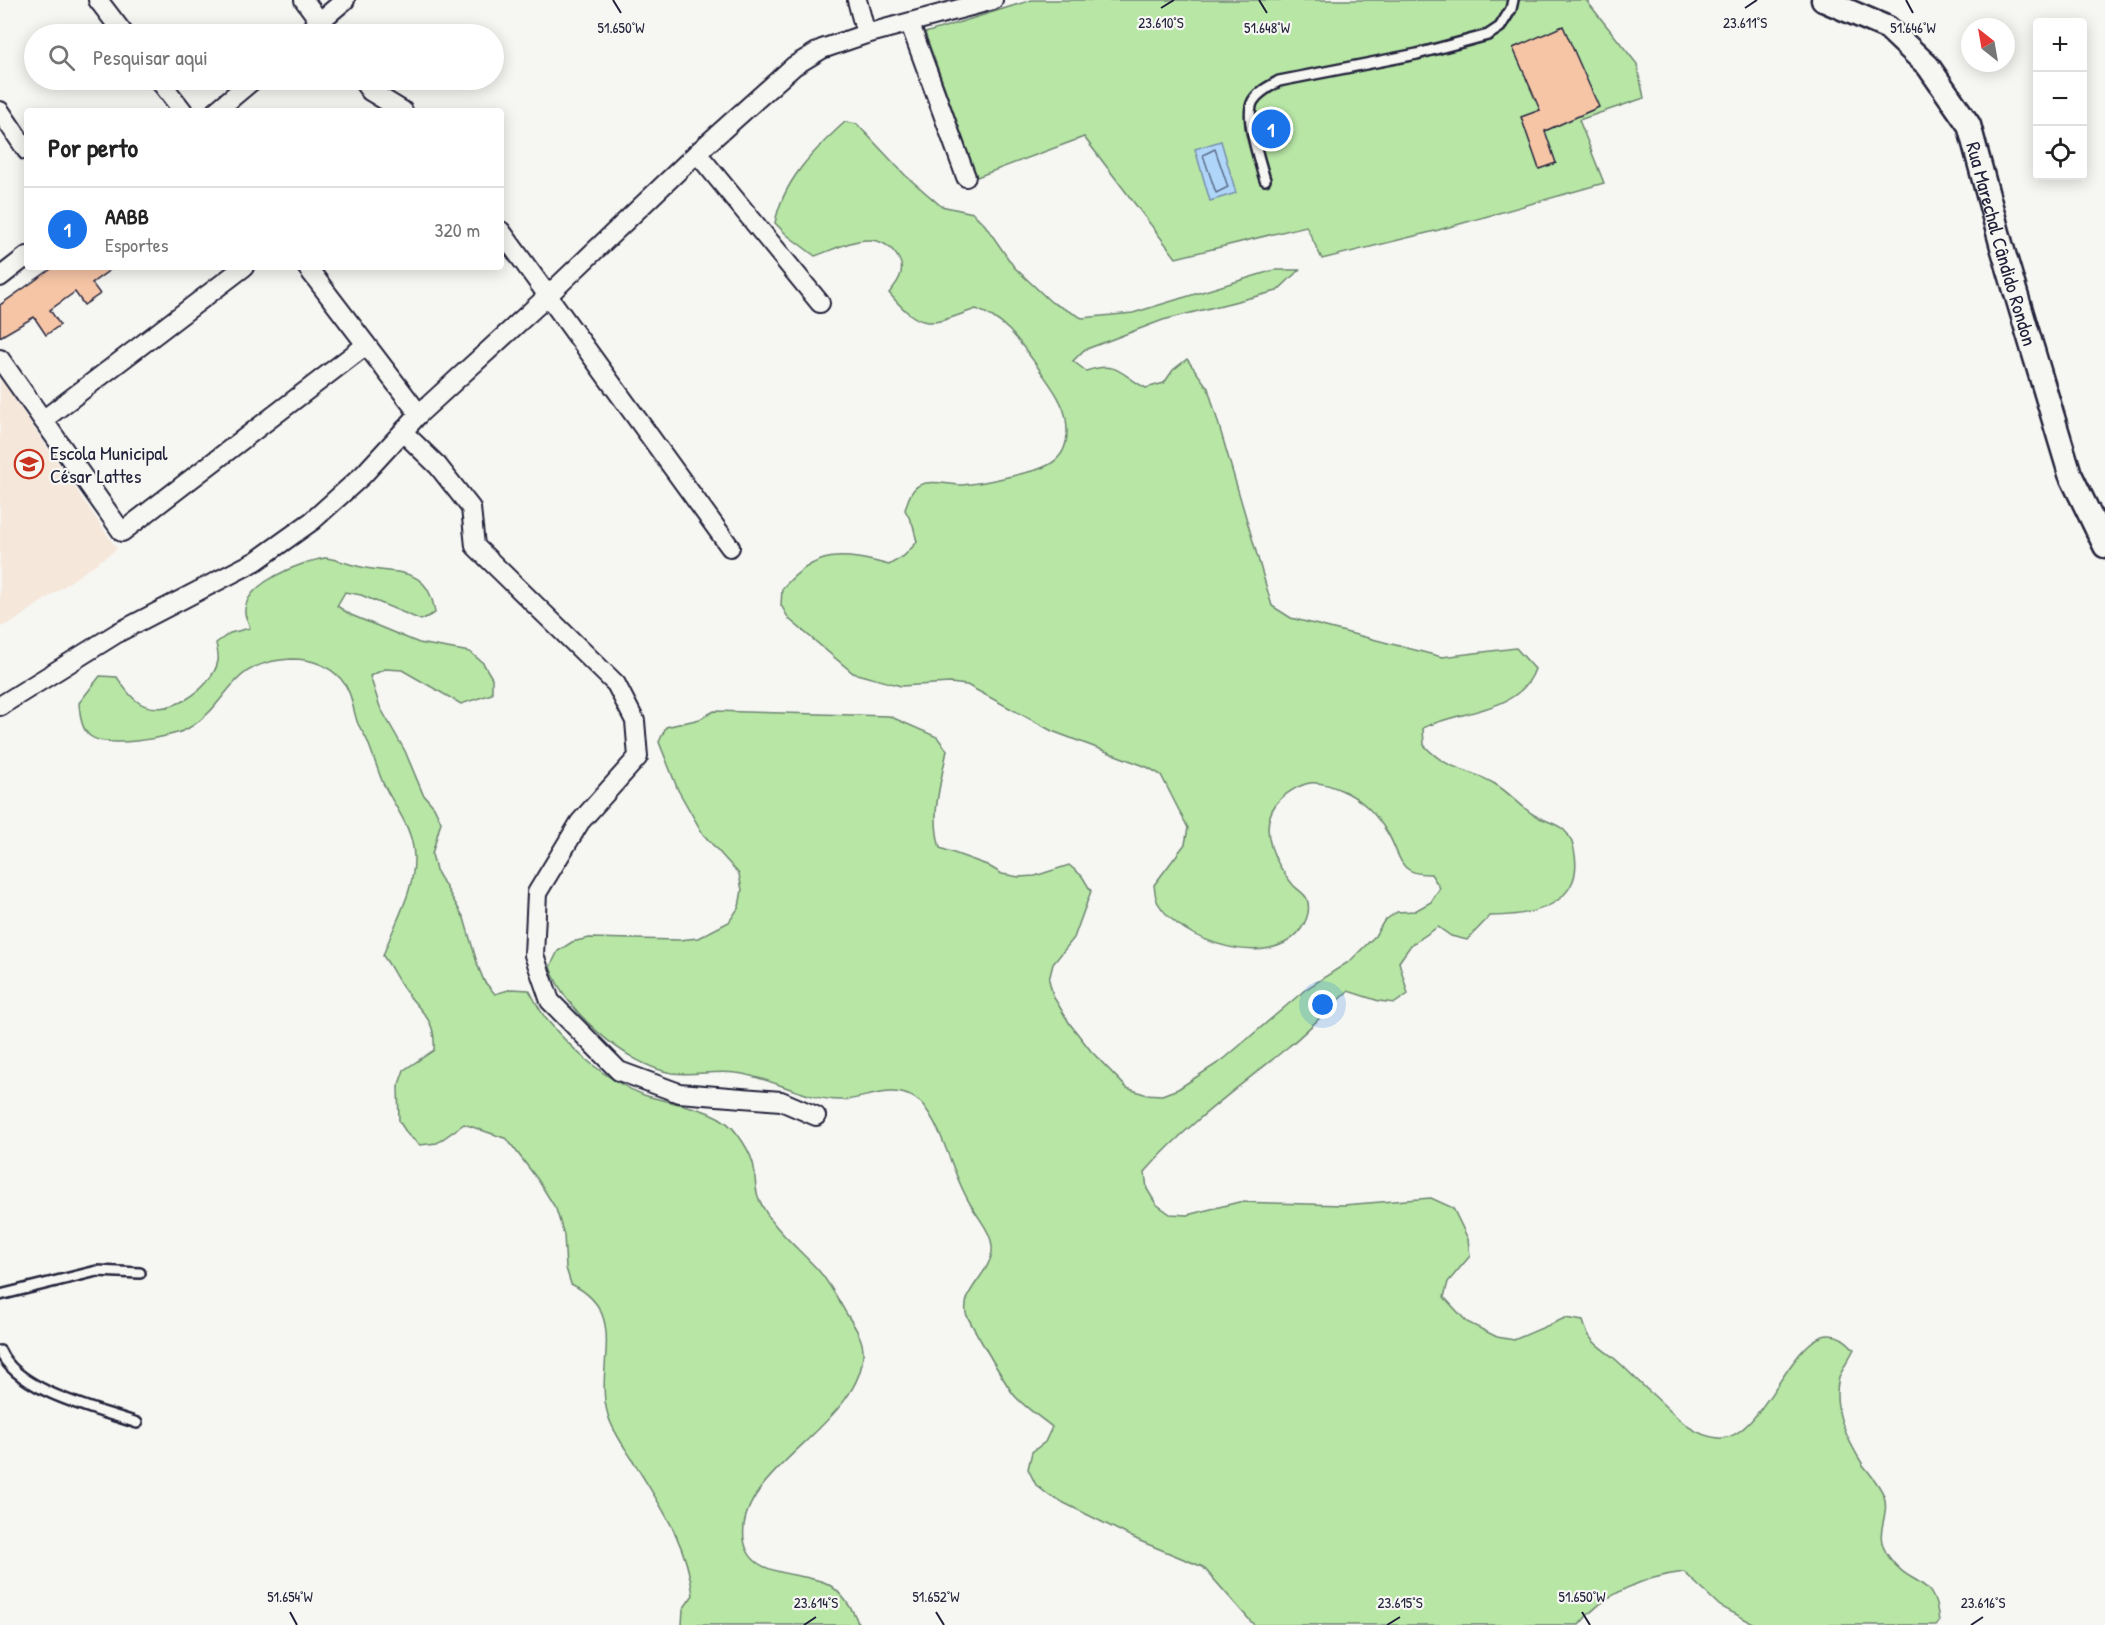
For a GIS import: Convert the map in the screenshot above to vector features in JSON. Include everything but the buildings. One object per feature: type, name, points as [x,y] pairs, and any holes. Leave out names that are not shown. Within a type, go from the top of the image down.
[{"type":"street","points":[[98,0],[116,24]]},
{"type":"street","points":[[304,0],[321,24]]},
{"type":"street","points":[[327,24],[345,0]]},
{"type":"street","points":[[857,0],[866,34]]},
{"type":"street","points":[[0,706],[118,632],[256,561],[312,521],[363,475],[419,414],[697,153],[794,66],[822,49],[866,34],[993,0]]},
{"type":"street","name":"Rua Marechal Cândido Rondon","points":[[1823,0],[1852,5],[1888,28],[1928,66],[1969,125],[2002,247],[2070,474],[2105,546]]},
{"type":"street","points":[[910,24],[966,177]]},
{"type":"street","points":[[167,90],[181,108]]},
{"type":"street","points":[[220,108],[241,90]]},
{"type":"street","points":[[369,90],[398,108]]},
{"type":"street","points":[[0,111],[24,147]]},
{"type":"street","points":[[697,153],[820,303]]},
{"type":"street","points":[[504,235],[549,294],[730,547]]},
{"type":"street","points":[[0,277],[24,258]]},
{"type":"street","points":[[43,420],[240,270]]},
{"type":"street","points":[[310,270],[419,414]]},
{"type":"street","points":[[0,360],[122,532],[366,345]]},
{"type":"street","points":[[403,432],[438,466],[471,508],[475,546],[616,684],[635,721],[638,757],[580,822],[537,893],[534,955],[550,1001],[620,1071],[679,1093],[781,1101],[816,1116]]},
{"type":"lane","points":[[1265,180],[1249,113],[1253,101],[1261,92],[1279,81],[1417,54],[1488,34],[1500,27],[1513,0]]},
{"type":"lane","points":[[0,1295],[97,1271],[140,1273]]},
{"type":"lane","points":[[0,1352],[17,1373],[41,1389],[137,1423]]},
{"type":"shaded area","name":"Escola Municipal César Lattes","points":[[0,378],[117,549],[13,622],[0,627]]},
{"type":"green space","points":[[1032,0],[1586,0],[1637,64],[1644,98],[1579,120],[1604,183],[1435,231],[1322,259],[1306,226],[1176,258],[1084,137],[977,177],[925,33]]},
{"type":"green space","points":[[845,122],[857,124],[905,175],[941,206],[973,213],[985,225],[1014,267],[1051,302],[1082,318],[1133,313],[1274,270],[1299,270],[1277,291],[1163,320],[1084,350],[1073,361],[1086,371],[1113,368],[1146,388],[1164,383],[1173,370],[1187,359],[1208,388],[1272,606],[1291,618],[1442,657],[1516,648],[1535,669],[1527,683],[1516,694],[1502,702],[1423,728],[1424,745],[1450,765],[1495,784],[1534,815],[1556,825],[1568,834],[1574,848],[1576,864],[1574,879],[1565,894],[1546,907],[1535,911],[1490,916],[1467,940],[1451,936],[1438,927],[1411,945],[1399,962],[1408,994],[1395,1003],[1379,1001],[1348,991],[1296,1040],[1214,1106],[1161,1154],[1145,1172],[1147,1189],[1156,1204],[1170,1214],[1187,1215],[1239,1202],[1343,1205],[1431,1198],[1453,1208],[1468,1239],[1470,1256],[1448,1282],[1444,1297],[1467,1322],[1497,1337],[1514,1340],[1565,1318],[1583,1321],[1588,1335],[1595,1343],[1619,1362],[1681,1421],[1707,1436],[1718,1438],[1736,1433],[1753,1418],[1802,1352],[1818,1338],[1835,1336],[1854,1349],[1839,1378],[1837,1401],[1842,1424],[1852,1446],[1884,1496],[1885,1512],[1881,1533],[1884,1548],[1897,1567],[1921,1583],[1933,1596],[1939,1622],[1936,1625],[1756,1625],[1720,1606],[1684,1572],[1654,1578],[1626,1588],[1600,1604],[1579,1625],[1254,1625],[1203,1567],[1140,1541],[1050,1496],[1036,1485],[1028,1469],[1032,1452],[1045,1442],[1052,1427],[1014,1395],[966,1313],[968,1297],[990,1260],[991,1240],[965,1195],[938,1129],[920,1102],[910,1096],[891,1092],[841,1100],[827,1099],[801,1093],[749,1075],[728,1072],[680,1074],[654,1068],[617,1047],[599,1033],[568,1001],[550,967],[558,951],[572,942],[589,938],[679,940],[698,938],[729,922],[739,907],[742,890],[739,874],[703,834],[678,790],[659,742],[666,727],[700,719],[714,711],[889,716],[937,737],[947,750],[936,811],[940,848],[987,865],[1002,874],[1019,877],[1035,876],[1069,865],[1082,876],[1091,891],[1074,938],[1053,964],[1049,980],[1053,996],[1070,1024],[1091,1051],[1127,1088],[1144,1094],[1162,1095],[1178,1089],[1224,1059],[1306,989],[1350,961],[1375,936],[1384,921],[1397,912],[1415,911],[1431,902],[1440,888],[1431,874],[1411,871],[1406,867],[1382,825],[1362,802],[1333,787],[1322,784],[1305,784],[1287,794],[1276,804],[1268,825],[1275,858],[1287,878],[1307,899],[1308,915],[1301,929],[1287,942],[1269,948],[1248,950],[1205,939],[1185,929],[1169,917],[1156,899],[1154,885],[1185,844],[1188,828],[1161,775],[1147,767],[1052,731],[967,685],[950,683],[901,686],[853,673],[789,619],[781,605],[782,589],[794,576],[807,567],[819,561],[844,557],[889,565],[904,556],[917,542],[913,525],[905,510],[909,497],[921,484],[975,484],[1035,470],[1061,455],[1067,434],[1064,412],[1054,390],[1016,338],[995,318],[976,309],[949,319],[929,322],[920,320],[911,315],[889,293],[898,281],[902,268],[891,248],[882,242],[860,241],[815,256],[775,223],[785,193],[801,167]]},
{"type":"green space","points":[[325,558],[417,578],[431,597],[435,613],[421,620],[361,595],[345,592],[337,606],[351,615],[419,643],[470,652],[483,663],[492,678],[492,694],[461,704],[402,670],[385,669],[370,676],[380,707],[405,751],[423,794],[434,807],[441,822],[432,854],[436,870],[464,918],[484,981],[495,994],[512,989],[529,990],[545,1017],[568,1043],[617,1082],[644,1095],[708,1112],[730,1125],[747,1148],[754,1167],[757,1195],[764,1209],[778,1228],[823,1276],[857,1330],[863,1350],[858,1376],[844,1400],[759,1490],[747,1514],[744,1539],[748,1552],[755,1561],[765,1567],[777,1572],[815,1579],[831,1586],[846,1601],[859,1625],[682,1625],[683,1609],[693,1595],[690,1575],[670,1524],[610,1421],[604,1378],[605,1325],[600,1310],[589,1296],[571,1284],[566,1268],[564,1235],[556,1209],[538,1180],[507,1139],[464,1124],[437,1143],[420,1145],[408,1135],[399,1121],[398,1087],[404,1070],[434,1050],[431,1024],[403,988],[383,956],[408,895],[413,870],[413,846],[403,818],[383,783],[367,740],[358,724],[348,690],[341,679],[325,667],[305,660],[270,662],[253,668],[241,676],[202,719],[179,732],[153,739],[110,742],[90,736],[85,729],[79,703],[100,676],[117,677],[132,697],[149,707],[161,708],[186,700],[207,682],[214,672],[218,659],[216,643],[230,633],[250,628],[245,614],[247,603],[253,593],[275,576],[289,569]]},
{"type":"water","points":[[1221,141],[1236,193],[1210,201],[1195,149]]},
{"type":"place","name":"AABB","points":[[1271,129]]},
{"type":"place","name":"Escola Municipal César Lattes","points":[[29,464]]}]
